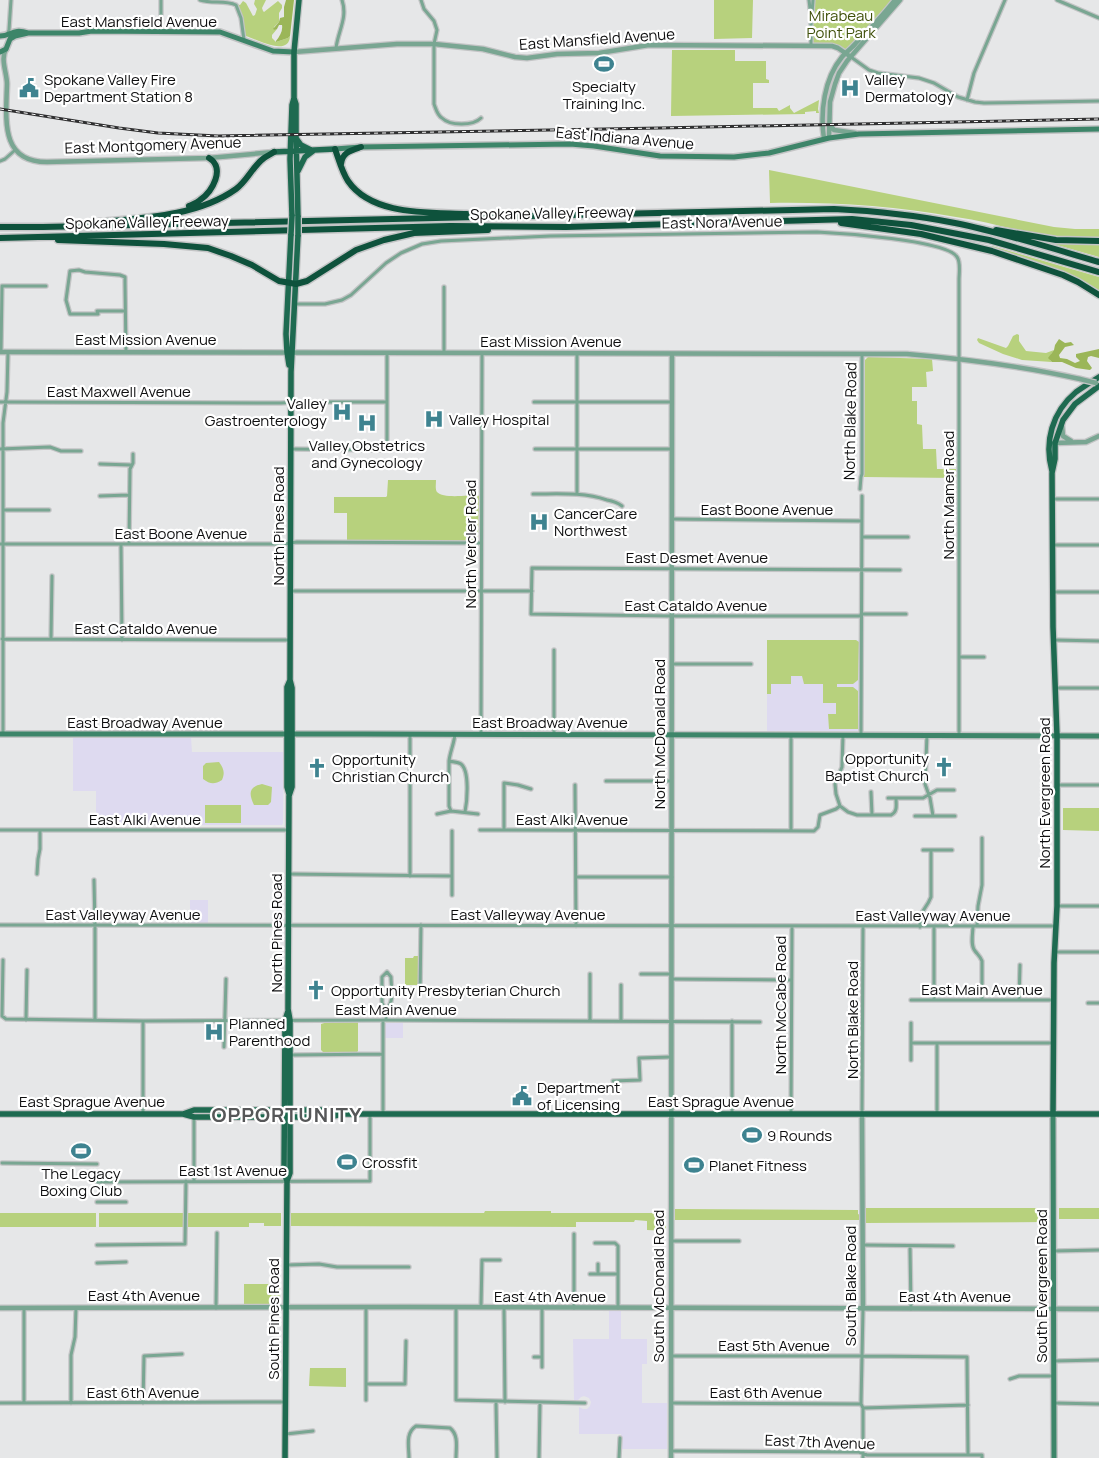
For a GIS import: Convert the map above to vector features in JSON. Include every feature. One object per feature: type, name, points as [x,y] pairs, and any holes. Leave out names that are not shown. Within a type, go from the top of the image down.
[{"type":"highway","points":[[342,170],[341,162],[345,154],[362,147]]},
{"type":"highway","points":[[335,149],[342,170],[349,183],[364,197],[396,209],[432,212],[566,216]]},
{"type":"highway","points":[[43,227],[158,217],[195,208],[229,194],[245,181],[264,158],[274,152]]},
{"type":"highway","points":[[158,217],[196,203],[206,195],[215,181],[217,170],[214,161],[209,158]]},
{"type":"highway","name":"Spokane Valley Freeway","points":[[0,227],[834,210],[911,216],[979,228],[1099,262]]},
{"type":"highway","name":"Spokane Valley Freeway","points":[[2,238],[450,226],[566,227],[852,219],[932,229],[989,240],[1099,272]]},
{"type":"highway","points":[[812,221],[846,223],[895,230],[971,245],[1063,275],[1099,295]]},
{"type":"highway","points":[[2,238],[164,244],[208,248],[252,265],[279,281],[293,284],[306,281],[356,250],[393,237],[422,233],[566,227]]},
{"type":"highway","points":[[979,228],[1056,240],[1099,241]]},
{"type":"main road","name":"North Pines Road","points":[[290,352],[286,334],[293,284],[295,235],[293,137],[296,104],[294,98],[294,52],[299,0]]},
{"type":"main road","name":"East Mansfield Avenue","points":[[12,31],[28,33]]},
{"type":"main road","points":[[5,49],[7,40],[2,36],[12,31]]},
{"type":"main road","name":"East Mansfield Avenue","points":[[5,49],[12,36],[28,33],[220,32],[273,51],[294,52]]},
{"type":"main road","name":"East Indiana Avenue","points":[[293,151],[362,147],[562,144],[594,146],[660,156],[734,157],[769,153],[826,138],[859,134],[1099,129]]},
{"type":"main road","points":[[274,152],[285,147],[293,137],[313,151],[302,161],[297,175]]},
{"type":"main road","name":"North Pines Road","points":[[293,151],[297,175],[295,217]]},
{"type":"main road","name":"East Montgomery Avenue","points":[[274,152],[293,151]]},
{"type":"main road","name":"North Pines Road","points":[[287,1110],[290,796],[287,787],[289,734],[287,688],[290,680],[290,352],[295,304],[293,284]]},
{"type":"main road","name":"North Evergreen Road","points":[[1053,1114],[1054,952],[1057,906],[1057,736],[1052,592],[1052,473],[1055,459],[1052,443],[1052,426],[1059,411],[1075,393],[1099,377]]},
{"type":"main road","name":"North Evergreen Road","points":[[1052,443],[1063,420],[1075,404],[1098,384]]},
{"type":"main road","name":"East Broadway Avenue","points":[[2,734],[861,734],[1099,736]]},
{"type":"main road","name":"North Pines Road","points":[[287,1110],[290,1054],[288,1020]]},
{"type":"main road","name":"East Sprague Avenue","points":[[183,1114],[194,1110],[330,1110],[342,1114]]},
{"type":"main road","name":"South Pines Road","points":[[285,1458],[287,1181],[284,1174],[287,1110]]},
{"type":"main road","name":"East Sprague Avenue","points":[[0,1114],[183,1114],[194,1117],[330,1117],[342,1114],[1099,1114]]},
{"type":"main road","name":"South Evergreen Road","points":[[1053,1114],[1054,1458]]},
{"type":"street","points":[[2,36],[8,32],[11,0]]},
{"type":"street","points":[[160,32],[161,0]]},
{"type":"street","points":[[200,0],[229,2],[236,5],[241,18],[244,40]]},
{"type":"street","points":[[336,48],[337,37],[343,22],[342,0]]},
{"type":"street","points":[[421,0],[424,10],[434,21],[437,30],[434,44],[434,104],[439,115],[443,120],[459,123],[476,122],[480,118]]},
{"type":"street","points":[[809,0],[811,45]]},
{"type":"street","points":[[811,17],[813,0]]},
{"type":"street","points":[[826,138],[823,115],[825,96],[833,74],[842,58],[895,0]]},
{"type":"street","points":[[826,138],[835,84],[843,67],[900,0]]},
{"type":"street","points":[[967,100],[974,73],[1004,0]]},
{"type":"street","points":[[1057,0],[1099,18]]},
{"type":"street","points":[[9,25],[12,31]]},
{"type":"street","name":"East Mansfield Avenue","points":[[294,52],[414,43],[483,49],[520,58],[557,54],[599,53],[649,45],[832,46],[878,74],[910,76],[926,80],[967,100],[984,103],[1099,101]]},
{"type":"street","points":[[0,161],[7,158],[14,151],[5,133],[4,110],[7,75],[3,54],[5,49]]},
{"type":"street","points":[[0,58],[4,64]]},
{"type":"street","points":[[829,124],[834,130],[859,134]]},
{"type":"street","name":"East Montgomery Avenue","points":[[14,151],[24,159],[36,162],[209,158],[274,152]]},
{"type":"street","name":"East Nora Avenue","points":[[295,304],[326,304],[342,300],[351,295],[386,263],[401,253],[422,244],[455,240],[550,236],[826,232],[866,235],[913,242],[940,248],[956,255]]},
{"type":"street","name":"North Mamer Road","points":[[956,255],[959,269],[959,735]]},
{"type":"street","points":[[125,311],[97,311],[98,314],[70,314],[66,300],[70,271],[79,270],[125,276],[126,352]]},
{"type":"street","points":[[1,352],[2,286],[46,286]]},
{"type":"street","points":[[444,287],[444,353]]},
{"type":"street","name":"East Mission Avenue","points":[[1,352],[907,354],[959,358],[1013,366],[1098,384]]},
{"type":"street","points":[[2,734],[3,510],[1,448],[7,392],[8,352]]},
{"type":"street","points":[[291,449],[382,450],[386,448],[387,353]]},
{"type":"street","name":"North Vercler Road","points":[[481,734],[482,353]]},
{"type":"street","points":[[577,353],[577,494]]},
{"type":"street","name":"North McDonald Road","points":[[670,1114],[672,976],[672,354]]},
{"type":"street","name":"North Blake Road","points":[[860,488],[860,477],[862,474],[862,354]]},
{"type":"street","name":"East Maxwell Avenue","points":[[0,402],[281,404],[291,402],[387,402]]},
{"type":"street","points":[[534,402],[672,402]]},
{"type":"street","points":[[1063,420],[1063,436],[1075,442]]},
{"type":"street","points":[[1052,443],[1086,442],[1099,436]]},
{"type":"street","points":[[1,448],[50,447],[61,451],[81,451]]},
{"type":"street","points":[[535,449],[672,449]]},
{"type":"street","points":[[129,544],[130,469],[133,454]]},
{"type":"street","points":[[100,464],[132,465]]},
{"type":"street","points":[[533,494],[577,494],[598,497],[622,506]]},
{"type":"street","points":[[100,496],[130,495]]},
{"type":"street","name":"North Blake Road","points":[[861,734],[862,496]]},
{"type":"street","points":[[1052,499],[1099,499]]},
{"type":"street","points":[[3,510],[49,510]]},
{"type":"street","name":"East Boone Avenue","points":[[672,519],[862,520]]},
{"type":"street","points":[[862,537],[908,537]]},
{"type":"street","name":"East Boone Avenue","points":[[2,544],[482,543]]},
{"type":"street","points":[[121,544],[122,640]]},
{"type":"street","points":[[1052,544],[1099,545]]},
{"type":"street","name":"East Desmet Avenue","points":[[532,591],[532,568],[672,567],[862,570]]},
{"type":"street","points":[[862,570],[900,570]]},
{"type":"street","points":[[51,639],[52,576]]},
{"type":"street","points":[[290,591],[532,591]]},
{"type":"street","name":"East Cataldo Avenue","points":[[532,591],[532,614],[672,616],[906,614]]},
{"type":"street","points":[[1052,592],[1099,592]]},
{"type":"street","name":"East Cataldo Avenue","points":[[2,639],[290,640]]},
{"type":"street","points":[[1053,640],[1099,641]]},
{"type":"street","points":[[554,650],[554,734]]},
{"type":"street","points":[[959,657],[984,657]]},
{"type":"street","points":[[672,664],[751,664]]},
{"type":"street","points":[[1056,688],[1099,688]]},
{"type":"street","points":[[410,734],[410,876]]},
{"type":"street","points":[[451,811],[449,806],[449,761],[455,734]]},
{"type":"street","points":[[791,734],[791,831]]},
{"type":"street","points":[[843,734],[842,767],[835,784],[840,806],[848,812],[857,815],[893,814],[896,810],[896,798]]},
{"type":"street","points":[[927,735],[925,784],[933,816]]},
{"type":"street","points":[[449,761],[460,764],[465,769],[465,812]]},
{"type":"street","points":[[606,781],[671,781]]},
{"type":"street","points":[[504,830],[504,783],[531,789]]},
{"type":"street","points":[[575,785],[576,926]]},
{"type":"street","points":[[1057,785],[1099,785]]},
{"type":"street","points":[[888,798],[923,798],[937,790],[954,790]]},
{"type":"street","points":[[871,792],[872,816]]},
{"type":"street","name":"East Alki Avenue","points":[[480,830],[814,831],[818,827],[820,815],[836,810],[840,806]]},
{"type":"street","points":[[437,814],[451,811],[478,814]]},
{"type":"street","points":[[915,816],[955,816]]},
{"type":"street","name":"East Alki Avenue","points":[[0,830],[289,830]]},
{"type":"street","points":[[37,874],[40,830]]},
{"type":"street","points":[[452,831],[452,895]]},
{"type":"street","points":[[982,838],[982,885],[972,946],[982,961],[982,1000]]},
{"type":"street","points":[[923,850],[952,850]]},
{"type":"street","points":[[920,927],[922,910],[930,902],[931,897],[931,850]]},
{"type":"street","points":[[289,874],[452,876]]},
{"type":"street","points":[[576,877],[672,877]]},
{"type":"street","points":[[94,880],[96,925],[95,1020]]},
{"type":"street","points":[[1057,906],[1099,906]]},
{"type":"street","name":"East Valleyway Avenue","points":[[0,925],[1056,926]]},
{"type":"street","points":[[420,995],[421,925]]},
{"type":"street","name":"North McCabe Road","points":[[791,1114],[792,926]]},
{"type":"street","name":"North Blake Road","points":[[862,1114],[863,926]]},
{"type":"street","points":[[934,927],[934,1000]]},
{"type":"street","points":[[1054,952],[1099,952]]},
{"type":"street","points":[[1,997],[3,993],[3,960]]},
{"type":"street","points":[[1019,1000],[1020,965]]},
{"type":"street","points":[[26,1020],[27,970]]},
{"type":"street","points":[[383,1114],[384,1020],[386,1010],[390,1007],[391,1002],[391,977],[387,972],[382,977],[382,1003],[386,1010]]},
{"type":"street","points":[[590,974],[590,1021]]},
{"type":"street","points":[[641,974],[791,980]]},
{"type":"street","points":[[224,1047],[226,979]]},
{"type":"street","points":[[621,985],[621,1021]]},
{"type":"street","name":"East Main Avenue","points":[[1,997],[2,1016],[6,1019],[26,1020],[760,1022]]},
{"type":"street","name":"East Main Avenue","points":[[911,1000],[1054,1000]]},
{"type":"street","points":[[1088,1003],[1099,1003]]},
{"type":"street","points":[[143,1021],[144,1114]]},
{"type":"street","points":[[732,1021],[732,1114]]},
{"type":"street","points":[[911,1023],[911,1060]]},
{"type":"street","points":[[911,1043],[1053,1043]]},
{"type":"street","points":[[936,1043],[937,1114]]},
{"type":"street","points":[[290,1054],[383,1054]]},
{"type":"street","points":[[613,1081],[640,1080],[639,1058],[671,1057]]},
{"type":"street","points":[[194,1110],[194,1181]]},
{"type":"street","name":"East 1st Avenue","points":[[97,1182],[370,1181],[370,1114]]},
{"type":"street","name":"South McDonald Road","points":[[670,1114],[671,1458]]},
{"type":"street","name":"South Blake Road","points":[[862,1114],[863,1456]]},
{"type":"street","points":[[2,1163],[97,1164]]},
{"type":"street","points":[[97,1245],[185,1244],[186,1181]]},
{"type":"street","points":[[97,1202],[126,1202]]},
{"type":"street","points":[[216,1308],[217,1233]]},
{"type":"street","points":[[574,1234],[574,1308]]},
{"type":"street","points":[[671,1240],[739,1241]]},
{"type":"street","points":[[595,1243],[617,1244],[618,1308]]},
{"type":"street","points":[[863,1245],[953,1246]]},
{"type":"street","points":[[910,1246],[911,1309]]},
{"type":"street","points":[[1053,1251],[1099,1250]]},
{"type":"street","points":[[481,1308],[482,1260],[500,1260]]},
{"type":"street","points":[[97,1262],[126,1262]]},
{"type":"street","points":[[286,1265],[319,1264],[337,1267],[409,1267]]},
{"type":"street","points":[[598,1264],[598,1274]]},
{"type":"street","points":[[590,1274],[618,1274]]},
{"type":"street","points":[[456,1307],[456,1400],[585,1403]]},
{"type":"street","name":"East 4th Avenue","points":[[0,1308],[1099,1309]]},
{"type":"street","points":[[24,1308],[24,1403]]},
{"type":"street","points":[[71,1403],[71,1355],[75,1337],[76,1308]]},
{"type":"street","points":[[366,1308],[366,1400]]},
{"type":"street","points":[[504,1308],[505,1402]]},
{"type":"street","points":[[542,1308],[542,1367]]},
{"type":"street","points":[[366,1384],[405,1384],[406,1341]]},
{"type":"street","points":[[143,1403],[144,1356],[182,1354]]},
{"type":"street","name":"East 5th Avenue","points":[[671,1356],[967,1357],[968,1405]]},
{"type":"street","points":[[534,1357],[542,1357]]},
{"type":"street","points":[[1054,1361],[1099,1360]]},
{"type":"street","points":[[1010,1379],[1019,1376],[1054,1376]]},
{"type":"street","name":"East 6th Avenue","points":[[0,1403],[285,1402]]},
{"type":"street","points":[[496,1402],[497,1458]]},
{"type":"street","points":[[540,1402],[540,1458]]},
{"type":"street","name":"East 6th Avenue","points":[[671,1403],[862,1406],[968,1405]]},
{"type":"street","points":[[1054,1403],[1099,1404]]},
{"type":"street","points":[[968,1405],[968,1455]]},
{"type":"street","points":[[409,1458],[409,1436],[412,1429],[416,1426],[446,1427],[454,1431],[456,1436],[456,1458]]},
{"type":"street","points":[[285,1434],[313,1431]]},
{"type":"street","points":[[619,1458],[620,1438]]},
{"type":"street","name":"East 7th Avenue","points":[[671,1450],[859,1452],[863,1456],[982,1455],[982,1458]]},
{"type":"shaded area","points":[[767,640],[859,640],[858,731],[767,731]]},
{"type":"shaded area","points":[[191,737],[192,752],[284,752],[282,825],[96,825],[96,791],[73,791],[73,738]]},
{"type":"shaded area","points":[[190,900],[208,900],[208,923],[190,923]]},
{"type":"shaded area","points":[[385,1023],[403,1023],[403,1038],[385,1038]]},
{"type":"shaded area","points":[[609,1310],[621,1310],[621,1339],[647,1339],[647,1364],[642,1364],[642,1403],[667,1403],[667,1449],[621,1449],[621,1434],[579,1434],[579,1407],[587,1409],[591,1402],[589,1398],[584,1396],[574,1400],[573,1339],[609,1339]]},
{"type":"green space","points":[[255,0],[266,0],[262,8],[264,12],[278,1],[282,5],[279,13],[279,22],[274,27],[275,30],[277,29],[272,38],[276,42],[290,36],[288,42],[284,45],[272,45],[246,36],[237,4],[240,5],[243,1],[246,3],[253,16],[257,9],[254,4]]},
{"type":"green space","points":[[286,0],[294,0],[290,36],[276,42],[282,31],[282,25],[279,25],[275,30],[273,29],[280,18],[284,17]]},
{"type":"green space","points":[[714,0],[753,0],[752,38],[714,39]]},
{"type":"green space","name":"Mirabeau Point Park","points":[[813,0],[895,0],[846,54],[838,48],[811,45]]},
{"type":"green space","points":[[672,50],[735,50],[735,61],[766,61],[766,79],[769,80],[769,83],[753,83],[753,108],[777,108],[779,111],[790,105],[794,113],[819,100],[819,113],[816,113],[816,111],[805,112],[805,114],[671,116]]},
{"type":"green space","points":[[769,170],[1054,227],[1099,229],[1099,238],[1042,235],[967,219],[886,207],[816,203],[770,203]]},
{"type":"green space","points":[[1050,241],[1099,243],[1099,257],[1050,243]]},
{"type":"green space","points":[[992,246],[1099,277],[1099,291],[1075,278],[992,249]]},
{"type":"green space","points":[[1019,335],[1019,341],[1026,351],[1046,353],[1054,350],[1050,360],[1052,362],[1022,360],[1003,354],[979,343],[977,340],[978,338],[1006,348],[1013,336]]},
{"type":"green space","points":[[1059,339],[1065,343],[1071,342],[1074,345],[1065,347],[1059,355],[1060,358],[1075,363],[1080,361],[1076,354],[1099,349],[1099,358],[1088,357],[1087,361],[1092,368],[1090,370],[1076,368],[1062,362],[1052,362],[1048,358]]},
{"type":"green space","points":[[868,357],[932,359],[933,371],[926,372],[927,387],[912,387],[912,401],[917,401],[917,424],[922,425],[923,449],[936,449],[937,469],[956,469],[956,478],[864,477],[865,360]]},
{"type":"green space","points":[[388,480],[436,480],[436,491],[440,494],[479,496],[478,540],[347,540],[347,513],[334,513],[334,497],[386,497]]},
{"type":"green space","points":[[767,640],[856,640],[859,642],[858,680],[853,684],[837,684],[837,687],[853,687],[858,691],[858,729],[829,729],[828,714],[836,714],[836,703],[823,703],[823,684],[804,684],[802,676],[791,676],[791,684],[771,684],[771,694],[767,694]]},
{"type":"green space","points":[[219,762],[224,775],[222,780],[212,783],[203,779],[203,766],[206,763]]},
{"type":"green space","points":[[262,784],[272,787],[271,802],[268,805],[254,805],[251,798],[252,789]]},
{"type":"green space","points":[[205,805],[241,805],[241,823],[205,823]]},
{"type":"green space","points":[[1063,808],[1099,808],[1099,831],[1063,830]]},
{"type":"green space","points":[[414,956],[419,956],[419,985],[405,985],[405,958],[413,958]]},
{"type":"green space","points":[[331,1021],[358,1021],[357,1052],[323,1052],[321,1050],[321,1024]]},
{"type":"green space","points":[[866,1208],[1047,1208],[1047,1222],[864,1223]]},
{"type":"green space","points":[[1059,1208],[1099,1208],[1099,1219],[1059,1219]]},
{"type":"green space","points":[[660,1209],[666,1209],[666,1231],[647,1230],[647,1221],[635,1220],[634,1222],[576,1222],[576,1227],[291,1226],[291,1213],[551,1211],[551,1213],[660,1213]]},
{"type":"green space","points":[[675,1209],[858,1210],[860,1220],[675,1220]]},
{"type":"green space","points":[[0,1213],[96,1213],[96,1227],[0,1227]]},
{"type":"green space","points":[[99,1213],[184,1213],[184,1227],[99,1227]]},
{"type":"green space","points":[[187,1213],[281,1213],[281,1226],[264,1226],[264,1223],[249,1223],[249,1227],[187,1227]]},
{"type":"green space","points":[[244,1284],[280,1284],[279,1303],[244,1304]]},
{"type":"green space","points":[[310,1368],[346,1368],[346,1387],[309,1386]]},
{"type":"railway","points":[[0,109],[158,133],[218,136],[1099,119]]},
{"type":"place","name":"Specialty Training Inc.","points":[[604,64]]},
{"type":"place","name":"Spokane Valley Fire Department Station 8","points":[[29,88]]},
{"type":"place","name":"Valley Dermatology","points":[[850,88]]},
{"type":"place","name":"Valley Gastroenterology","points":[[342,412]]},
{"type":"place","name":"Valley Hospital","points":[[434,419]]},
{"type":"place","name":"Valley Obstetrics and Gynecology","points":[[367,423]]},
{"type":"place","name":"CancerCare Northwest","points":[[539,522]]},
{"type":"place","name":"Opportunity Baptist Church","points":[[944,767]]},
{"type":"place","name":"Opportunity Christian Church","points":[[317,768]]},
{"type":"place","name":"Opportunity Presbyterian Church","points":[[316,990]]},
{"type":"place","name":"Planned Parenthood","points":[[214,1032]]},
{"type":"place","name":"Department of Licensing","points":[[522,1096]]},
{"type":"place","name":"9 Rounds","points":[[752,1135]]},
{"type":"place","name":"The Legacy Boxing Club","points":[[81,1151]]},
{"type":"place","name":"Crossfit","points":[[347,1162]]},
{"type":"place","name":"Planet Fitness","points":[[694,1165]]},
{"type":"district","name":"OPPORTUNITY","points":[[287,1114]]}]
